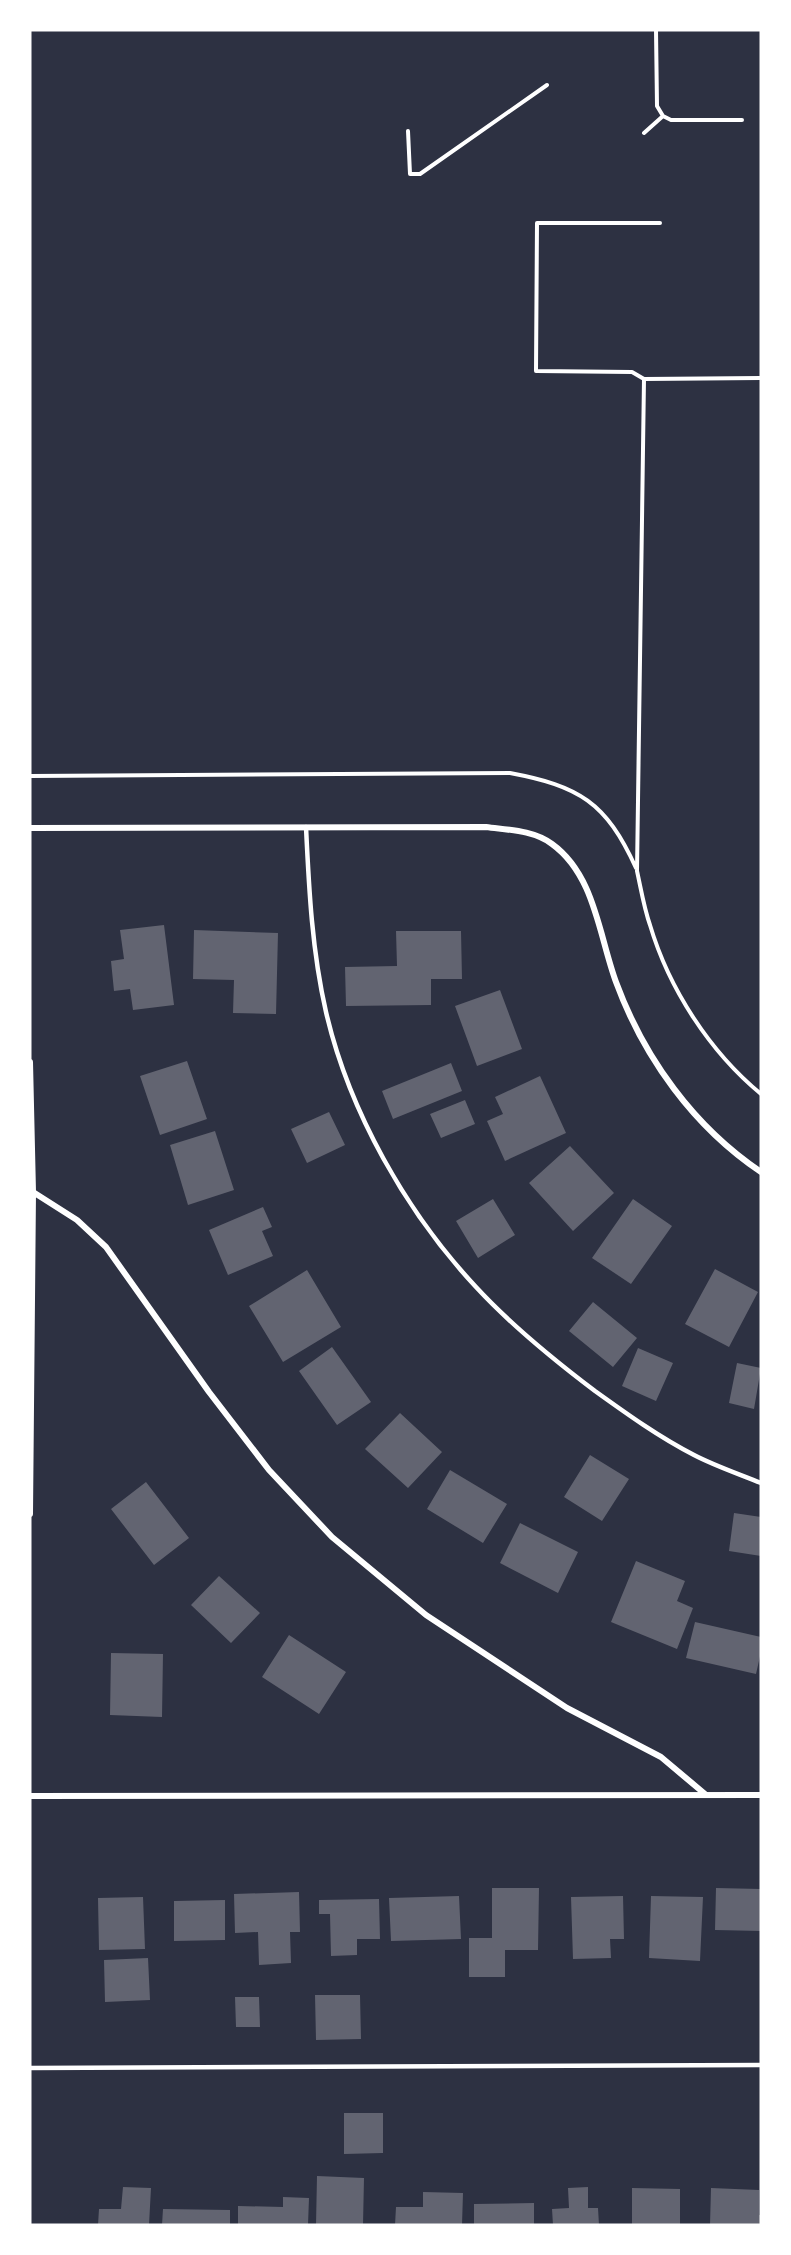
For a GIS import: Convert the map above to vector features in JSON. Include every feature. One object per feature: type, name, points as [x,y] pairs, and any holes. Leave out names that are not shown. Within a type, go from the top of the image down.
[{"type":"street","points":[[30,828],[486,827],[525,832],[551,843],[582,879],[591,898],[617,984],[634,1024],[657,1065],[696,1118],[734,1154],[761,1172]]},
{"type":"street","points":[[30,1062],[33,1192],[30,1514]]},
{"type":"street","points":[[33,1192],[77,1220],[106,1247],[209,1392],[269,1470],[332,1537],[426,1615],[567,1708],[661,1757],[705,1794]]},
{"type":"street","points":[[30,1796],[761,1795]]},
{"type":"lane","points":[[306,827],[314,950],[327,1013],[346,1074],[370,1135],[400,1189],[476,1287],[569,1372],[635,1420],[695,1456],[761,1483]]},
{"type":"lane","points":[[30,2068],[761,2066]]},
{"type":"path","points":[[656,30],[657,105],[663,116],[671,120],[741,120]]},
{"type":"path","points":[[408,131],[410,174],[420,174],[547,85]]},
{"type":"path","points":[[644,133],[663,116]]},
{"type":"path","points":[[660,224],[537,224],[536,371],[632,372],[644,379],[761,378]]},
{"type":"path","points":[[637,871],[644,379]]},
{"type":"path","points":[[30,776],[510,773],[537,778],[568,788],[585,797],[599,810],[625,845],[637,871],[650,926],[669,974],[700,1027],[740,1076],[761,1094]]},
{"type":"building","points":[[164,925],[174,1005],[133,1010],[130,989],[114,991],[111,961],[124,959],[120,930]]},
{"type":"building","points":[[194,930],[278,933],[276,1014],[233,1013],[234,980],[193,979]]},
{"type":"building","points":[[396,931],[461,931],[462,979],[431,979],[431,1005],[346,1006],[345,967],[397,966]]},
{"type":"building","points":[[500,990],[522,1049],[477,1066],[455,1006]]},
{"type":"building","points":[[187,1061],[207,1119],[160,1135],[140,1076]]},
{"type":"building","points":[[451,1063],[462,1091],[393,1119],[382,1091]]},
{"type":"building","points":[[540,1076],[566,1133],[505,1161],[487,1121],[503,1114],[495,1097]]},
{"type":"building","points":[[465,1100],[475,1124],[441,1138],[430,1114]]},
{"type":"building","points":[[329,1112],[345,1145],[307,1163],[291,1129]]},
{"type":"building","points":[[215,1131],[234,1190],[188,1205],[170,1145]]},
{"type":"building","points":[[570,1146],[614,1193],[573,1231],[529,1183]]},
{"type":"building","points":[[493,1199],[515,1235],[478,1258],[456,1221]]},
{"type":"building","points":[[633,1199],[672,1226],[631,1284],[592,1258]]},
{"type":"building","points":[[263,1207],[272,1227],[262,1231],[273,1256],[228,1275],[209,1230]]},
{"type":"building","points":[[715,1269],[758,1292],[729,1347],[685,1324]]},
{"type":"building","points":[[307,1270],[341,1327],[283,1362],[249,1306]]},
{"type":"building","points":[[593,1302],[637,1338],[613,1367],[569,1331]]},
{"type":"building","points":[[332,1347],[371,1402],[337,1425],[299,1371]]},
{"type":"building","points":[[638,1348],[673,1363],[656,1401],[622,1386]]},
{"type":"building","points":[[737,1363],[761,1368],[754,1409],[729,1403]]},
{"type":"building","points":[[400,1413],[442,1452],[408,1488],[365,1449]]},
{"type":"building","points":[[590,1455],[629,1479],[602,1521],[564,1497]]},
{"type":"building","points":[[450,1470],[507,1504],[483,1543],[427,1509]]},
{"type":"building","points":[[146,1482],[189,1538],[154,1565],[111,1509]]},
{"type":"building","points":[[734,1513],[761,1517],[761,1556],[729,1551]]},
{"type":"building","points":[[520,1523],[578,1552],[558,1593],[500,1563]]},
{"type":"building","points":[[636,1561],[685,1581],[677,1601],[693,1608],[677,1649],[611,1622]]},
{"type":"building","points":[[219,1576],[260,1613],[231,1643],[191,1605]]},
{"type":"building","points":[[695,1622],[761,1637],[761,1652],[756,1674],[686,1658]]},
{"type":"building","points":[[289,1635],[346,1672],[319,1714],[262,1677]]},
{"type":"building","points":[[111,1653],[163,1654],[162,1717],[110,1715]]},
{"type":"building","points":[[492,1888],[539,1888],[538,1950],[505,1950],[505,1977],[469,1977],[469,1938],[492,1938]]},
{"type":"building","points":[[716,1888],[761,1889],[761,1931],[715,1930]]},
{"type":"building","points":[[299,1892],[300,1932],[290,1932],[291,1963],[259,1965],[258,1932],[235,1933],[234,1894]]},
{"type":"building","points":[[459,1896],[461,1939],[391,1941],[389,1898]]},
{"type":"building","points":[[623,1896],[624,1939],[610,1939],[611,1958],[573,1959],[571,1897]]},
{"type":"building","points":[[651,1896],[703,1897],[700,1961],[649,1958]]},
{"type":"building","points":[[143,1897],[145,1949],[99,1950],[98,1898]]},
{"type":"building","points":[[379,1899],[380,1939],[357,1939],[357,1955],[331,1956],[330,1914],[319,1914],[319,1900]]},
{"type":"building","points":[[225,1900],[225,1940],[174,1941],[174,1901]]},
{"type":"building","points":[[148,1958],[150,2000],[105,2002],[104,1960]]},
{"type":"building","points":[[315,1995],[360,1995],[361,2039],[316,2040]]},
{"type":"building","points":[[235,1997],[259,1997],[260,2027],[236,2027]]},
{"type":"building","points":[[344,2113],[383,2113],[383,2153],[344,2154]]},
{"type":"building","points":[[317,2176],[364,2178],[363,2225],[316,2225]]},
{"type":"building","points":[[123,2187],[151,2188],[149,2225],[98,2225],[99,2209],[121,2209]]},
{"type":"building","points":[[588,2187],[588,2208],[598,2208],[599,2225],[553,2225],[552,2209],[569,2208],[568,2188]]},
{"type":"building","points":[[632,2188],[680,2189],[680,2225],[632,2225]]},
{"type":"building","points":[[711,2188],[759,2190],[761,2225],[710,2225]]},
{"type":"building","points":[[423,2192],[463,2193],[462,2225],[395,2225],[396,2207],[423,2207]]},
{"type":"building","points":[[283,2197],[309,2198],[308,2225],[238,2225],[238,2206],[283,2207]]},
{"type":"building","points":[[534,2203],[534,2225],[474,2225],[474,2204]]},
{"type":"building","points":[[163,2209],[230,2210],[230,2225],[162,2225]]}]
